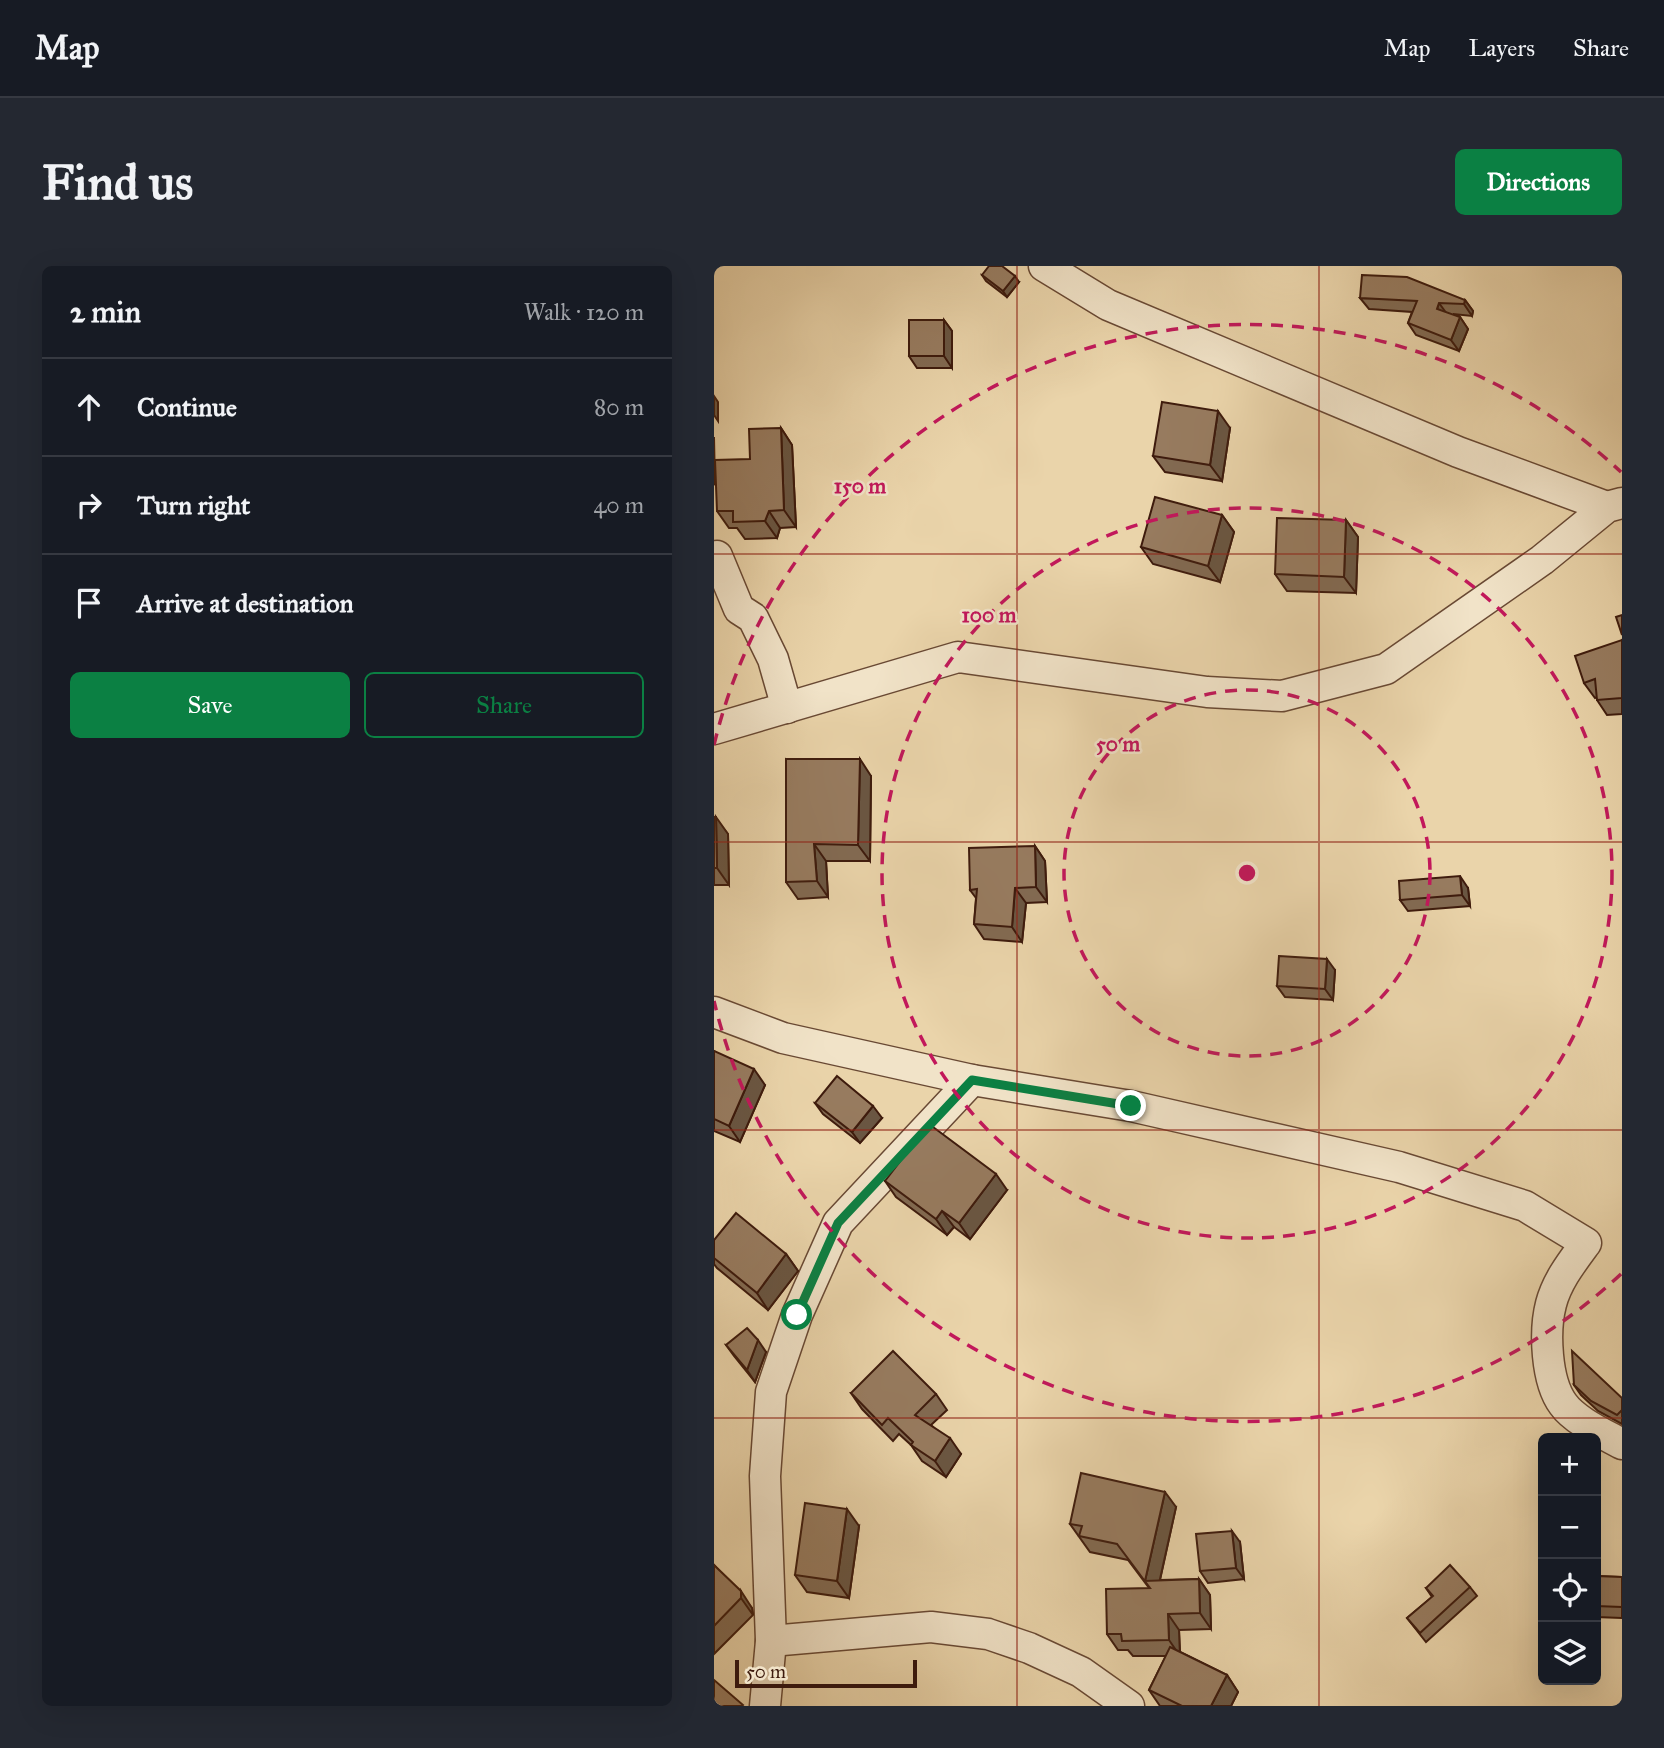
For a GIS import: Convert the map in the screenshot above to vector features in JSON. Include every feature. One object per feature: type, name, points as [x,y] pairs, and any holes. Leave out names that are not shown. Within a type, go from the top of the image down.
[{"type":"street","points":[[1044,266],[1108,305],[1458,452],[1615,505]]},
{"type":"street","points":[[714,729],[958,657],[1207,692],[1282,696],[1385,669],[1542,560],[1615,505]]},
{"type":"street","points":[[717,556],[739,609],[753,618],[773,659],[787,708]]},
{"type":"street","points":[[714,1012],[783,1038],[972,1080],[1131,1106],[1399,1167],[1525,1206],[1587,1243],[1565,1271],[1551,1304],[1547,1340],[1551,1375],[1563,1405],[1593,1428],[1622,1444]]},
{"type":"street","points":[[765,1706],[771,1641],[765,1476],[771,1392],[797,1315],[838,1223],[972,1080]]},
{"type":"street","points":[[771,1641],[931,1627],[988,1634],[1029,1648],[1081,1672],[1129,1706]]},
{"type":"building","points":[[989,266],[1002,266],[1015,276],[1003,291],[982,275]]},
{"type":"building","points":[[1362,275],[1407,277],[1465,300],[1464,304],[1439,303],[1437,309],[1460,317],[1451,340],[1408,323],[1417,301],[1360,298]]},
{"type":"building","points":[[909,320],[944,320],[944,356],[909,356]]},
{"type":"building","points":[[1162,402],[1218,411],[1210,465],[1153,456]]},
{"type":"building","points":[[781,428],[784,510],[769,511],[765,521],[733,522],[733,511],[717,511],[715,460],[750,459],[749,429]]},
{"type":"building","points":[[1155,497],[1222,515],[1208,566],[1141,547]]},
{"type":"building","points":[[1277,518],[1346,520],[1344,577],[1275,574]]},
{"type":"building","points":[[1622,615],[1622,635],[1616,617]]},
{"type":"building","points":[[1622,640],[1622,698],[1597,700],[1595,679],[1584,683],[1575,656]]},
{"type":"building","points":[[786,759],[860,759],[858,845],[814,844],[817,881],[786,882]]},
{"type":"building","points":[[716,817],[717,868],[714,868]]},
{"type":"building","points":[[1035,846],[1036,887],[1015,888],[1012,927],[974,924],[977,889],[970,890],[969,848]]},
{"type":"building","points":[[1460,876],[1462,895],[1400,900],[1399,881]]},
{"type":"building","points":[[1279,956],[1327,959],[1325,989],[1277,986]]},
{"type":"building","points":[[714,1051],[754,1069],[729,1126],[714,1119]]},
{"type":"building","points":[[837,1076],[873,1106],[852,1132],[815,1103]]},
{"type":"building","points":[[929,1124],[996,1174],[959,1223],[942,1211],[936,1219],[885,1181]]},
{"type":"building","points":[[736,1213],[786,1254],[757,1293],[714,1258],[714,1240]]},
{"type":"building","points":[[747,1328],[758,1340],[747,1370],[726,1345]]},
{"type":"building","points":[[893,1351],[936,1394],[915,1415],[950,1438],[935,1461],[911,1445],[913,1442],[888,1418],[882,1425],[851,1393]]},
{"type":"building","points":[[1572,1351],[1622,1398],[1622,1410],[1617,1415],[1591,1401],[1574,1385]]},
{"type":"building","points":[[1081,1473],[1165,1492],[1145,1581],[1199,1579],[1200,1613],[1168,1614],[1169,1640],[1122,1641],[1121,1634],[1107,1634],[1106,1589],[1150,1588],[1117,1544],[1079,1536],[1082,1526],[1070,1524]]},
{"type":"building","points":[[805,1503],[847,1509],[837,1581],[795,1575]]},
{"type":"building","points":[[1232,1531],[1236,1568],[1200,1571],[1196,1534]]},
{"type":"building","points":[[714,1565],[741,1591],[741,1598],[714,1626]]},
{"type":"building","points":[[1450,1565],[1470,1587],[1420,1633],[1407,1618],[1433,1596],[1426,1588]]},
{"type":"building","points":[[1601,1576],[1622,1577],[1622,1607],[1601,1606]]},
{"type":"building","points":[[1170,1647],[1227,1675],[1211,1706],[1182,1706],[1149,1690]]},
{"type":"building","points":[[714,1680],[743,1705],[714,1705]]},
{"type":"route","points":[[797,1315],[838,1223],[972,1080],[1131,1106]]}]
